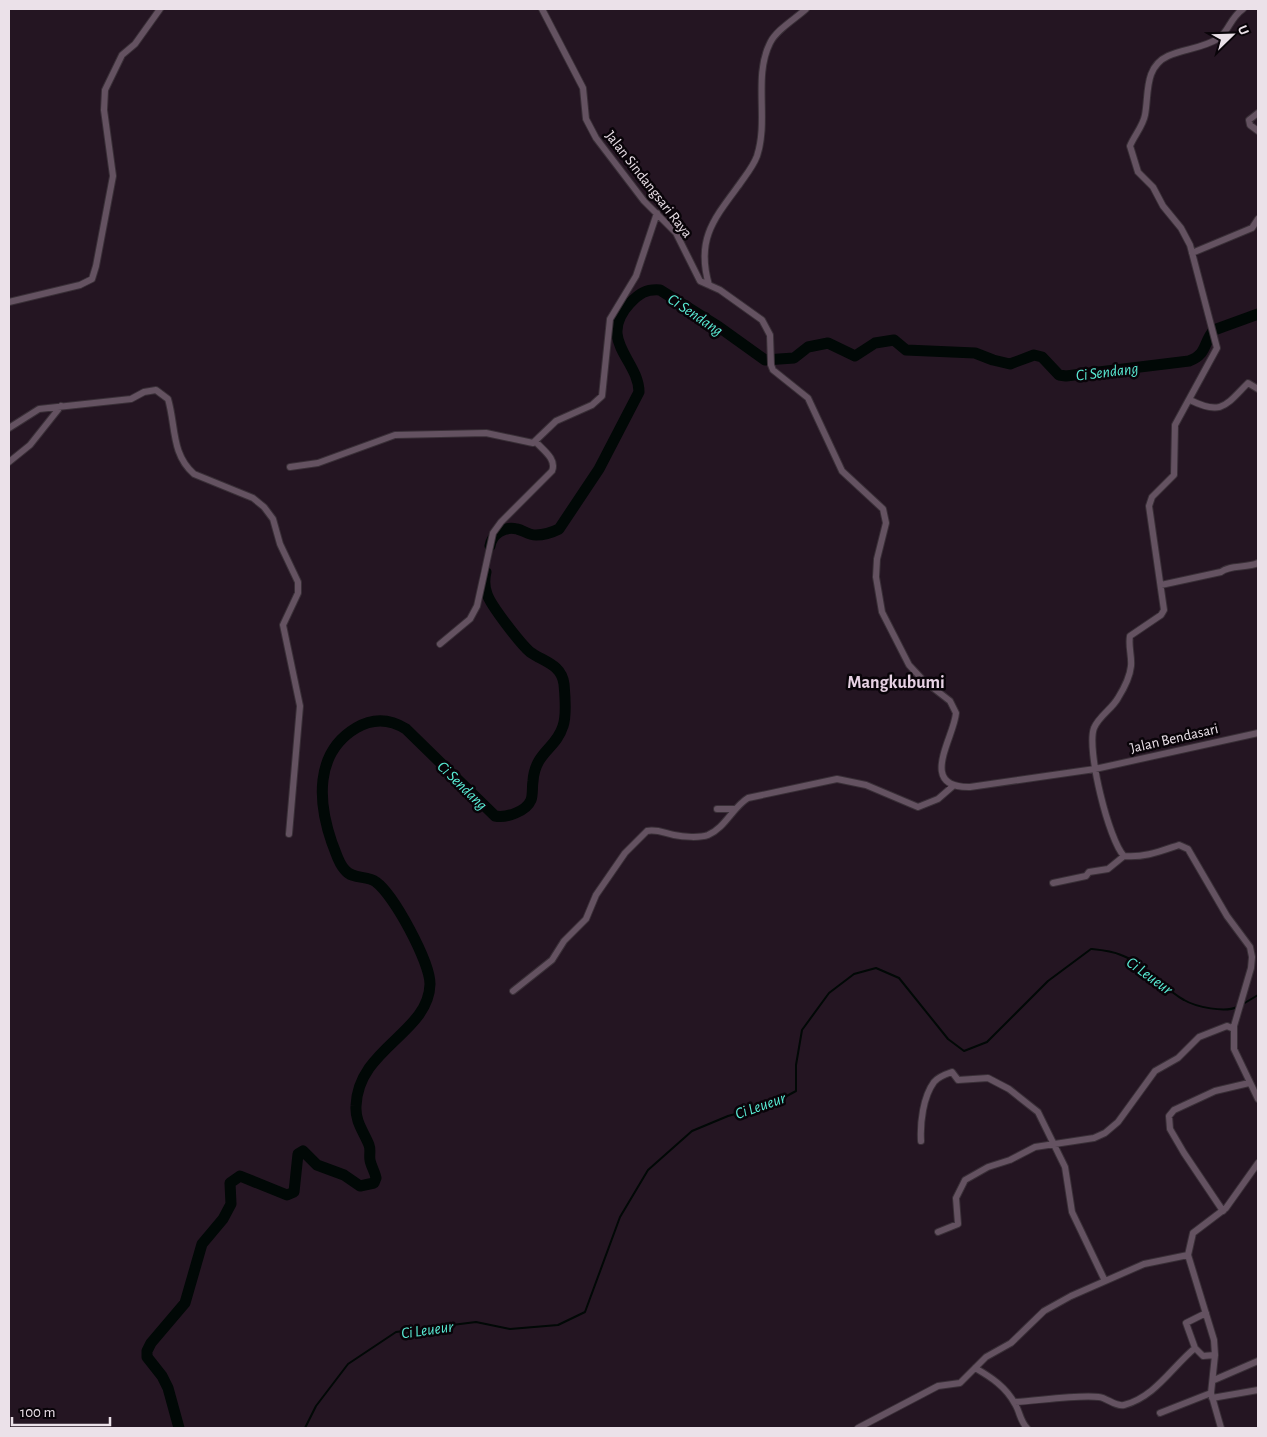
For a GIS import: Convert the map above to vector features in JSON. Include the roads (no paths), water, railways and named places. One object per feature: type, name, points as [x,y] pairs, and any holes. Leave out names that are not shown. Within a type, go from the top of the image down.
[{"type":"street","points":[[9,302],[80,285],[92,279],[112,176],[104,110],[105,90],[122,55],[135,44],[160,9]]},
{"type":"street","name":"Jalan Sindangsari Raya","points":[[542,9],[580,82],[586,119],[596,138],[644,201],[676,233],[697,278],[762,320],[770,335],[771,365],[777,374],[799,389],[808,398],[842,471],[883,509],[886,523],[877,559],[876,577],[882,612],[909,666],[954,706],[955,720],[946,741],[942,763],[943,774],[953,786]]},
{"type":"street","points":[[709,285],[704,262],[710,224],[747,174],[757,155],[763,127],[762,80],[770,44],[806,9]]},
{"type":"street","points":[[1124,856],[1116,847],[1113,839],[1095,769],[1094,728],[1118,699],[1129,675],[1131,665],[1130,636],[1163,613],[1161,585],[1154,549],[1149,506],[1152,497],[1175,474],[1175,428],[1216,352],[1215,336],[1192,253],[1183,231],[1163,206],[1153,187],[1138,172],[1130,146],[1145,116],[1150,76],[1161,61],[1217,40],[1224,33],[1233,17],[1243,9]]},
{"type":"street","points":[[1258,113],[1250,120],[1253,128],[1258,131]]},
{"type":"street","points":[[290,467],[318,463],[396,435],[478,433],[526,443],[536,442],[556,421],[592,405],[602,396],[610,319],[633,282],[657,213]]},
{"type":"street","points":[[1192,253],[1252,228],[1258,219]]},
{"type":"street","points":[[1190,400],[1206,408],[1217,408],[1230,404],[1248,383],[1258,389]]},
{"type":"street","points":[[9,428],[33,411],[61,406],[131,399],[152,390],[161,392],[168,400],[170,407],[179,456],[188,469],[194,474],[253,498],[264,507],[273,519],[280,544],[295,573],[298,589],[283,626],[300,706],[289,834]]},
{"type":"street","points":[[9,462],[30,446],[61,406]]},
{"type":"street","points":[[440,644],[474,614],[493,533],[501,522],[552,471],[553,462],[536,442]]},
{"type":"street","points":[[1161,585],[1221,572],[1226,568],[1250,567],[1258,564]]},
{"type":"street","name":"Jalan Bendasari","points":[[1095,769],[1258,733]]},
{"type":"street","points":[[513,991],[554,957],[564,941],[586,919],[596,895],[624,853],[644,833],[654,830],[673,836],[702,837],[717,830],[734,809],[744,801],[758,795],[836,779],[866,785],[918,807],[938,799],[953,786],[998,784],[1095,769]]},
{"type":"street","points":[[718,808],[734,809]]},
{"type":"street","points":[[1053,883],[1086,876],[1089,872],[1105,871],[1124,856],[1153,854],[1179,845],[1188,850],[1227,916],[1250,947],[1252,957],[1251,968],[1234,1028],[1234,1049],[1257,1096]]},
{"type":"street","points":[[938,1232],[958,1224],[956,1198],[965,1180],[989,1167],[1036,1148],[1053,1143],[1094,1138],[1105,1133],[1118,1122],[1154,1071],[1178,1058],[1201,1036],[1225,1026],[1234,1028]]},
{"type":"street","points":[[921,1141],[920,1120],[932,1086],[938,1079],[952,1072],[958,1080],[988,1078],[1009,1089],[1038,1112],[1065,1167],[1072,1212],[1105,1281]]},
{"type":"street","points":[[1223,1211],[1184,1153],[1170,1128],[1169,1116],[1174,1110],[1216,1091],[1249,1083]]},
{"type":"street","points":[[1221,1428],[1212,1395],[1215,1355],[1214,1340],[1188,1255],[1193,1233],[1223,1211],[1258,1164]]},
{"type":"street","points":[[858,1428],[938,1386],[960,1383],[986,1357],[1011,1343],[1044,1310],[1105,1281],[1157,1260],[1188,1255]]},
{"type":"street","points":[[1206,1313],[1186,1323],[1195,1348],[1202,1356],[1215,1355]]},
{"type":"street","points":[[1015,1402],[1100,1397],[1124,1405],[1158,1385],[1195,1348]]},
{"type":"street","points":[[1214,1380],[1258,1362]]},
{"type":"street","points":[[974,1368],[999,1384],[1015,1402],[1027,1428]]},
{"type":"street","points":[[1160,1412],[1212,1395],[1258,1390]]},
{"type":"waterway","name":"Ci Sendang","points":[[490,546],[493,538],[503,530],[512,528],[530,534],[542,535],[559,529],[599,469],[639,392],[633,370],[618,339],[617,328],[621,316],[630,303],[640,294],[647,291],[660,290],[719,327],[765,360],[794,358],[808,347],[828,343],[855,356],[875,343],[894,340],[906,350],[975,353],[1010,364],[1034,355],[1042,357],[1059,375],[1066,376],[1189,361],[1199,355],[1214,330],[1258,314]]},
{"type":"waterway","name":"Ci Sendang","points":[[179,1428],[168,1388],[162,1376],[147,1357],[147,1351],[151,1343],[185,1303],[202,1244],[223,1219],[231,1204],[230,1183],[240,1176],[287,1195],[294,1192],[298,1154],[303,1151],[317,1165],[344,1175],[360,1186],[374,1183],[376,1178],[370,1160],[370,1147],[358,1122],[356,1112],[360,1086],[368,1069],[407,1029],[427,1001],[430,984],[428,974],[418,945],[401,914],[392,900],[376,882],[352,875],[345,870],[339,861],[332,843],[327,828],[322,796],[326,765],[333,751],[342,738],[362,725],[375,721],[394,723],[406,729],[495,816],[505,816],[525,808],[532,798],[535,771],[538,763],[556,740],[563,726],[565,705],[562,677],[551,664],[530,652],[513,633],[490,600],[486,591],[486,572]]},
{"type":"waterway","name":"Ci Leueur","points":[[305,1428],[316,1406],[348,1364],[396,1332],[476,1322],[510,1329],[558,1325],[585,1312],[620,1217],[648,1170],[692,1131],[728,1116],[772,1104],[796,1091],[796,1065],[802,1030],[829,993],[854,974],[876,968],[899,978],[948,1039],[964,1051],[987,1042],[1048,981],[1091,949],[1114,953],[1130,959],[1189,1003],[1218,1009],[1237,1007]]},
{"type":"waterway","name":"Ci Leueur","points":[[1243,1004],[1258,995]]},
{"type":"district","name":"Mangkubumi","points":[[896,682]]}]
